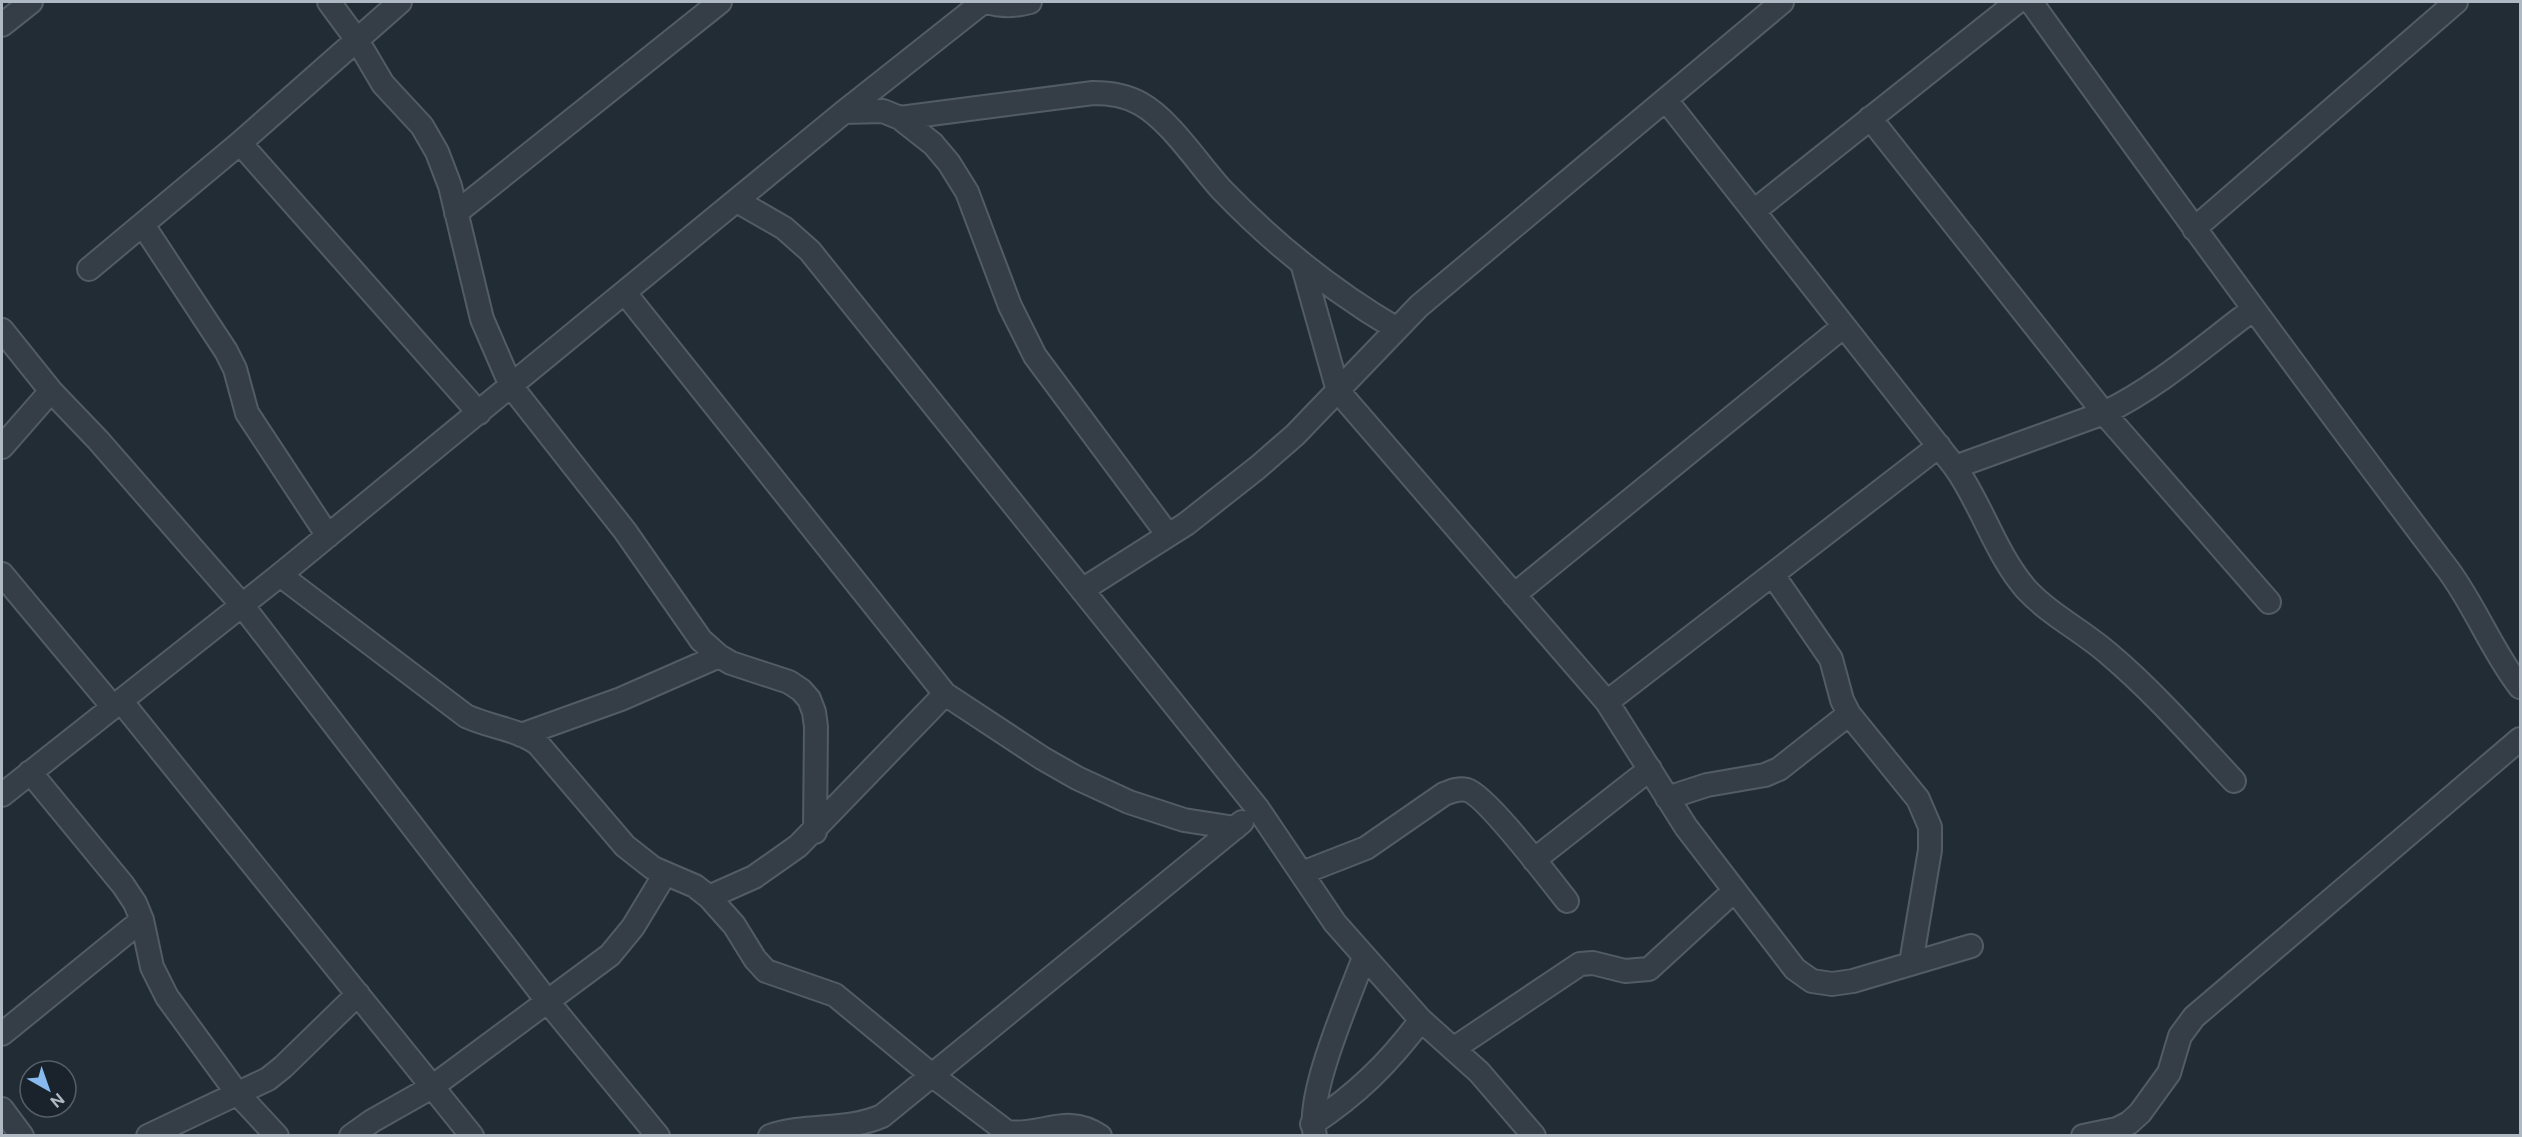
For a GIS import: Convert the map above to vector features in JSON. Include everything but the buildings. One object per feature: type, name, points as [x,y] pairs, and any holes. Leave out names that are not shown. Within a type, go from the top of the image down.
[{"type":"street","points":[[2,25],[31,2]]},
{"type":"street","points":[[329,2],[357,40],[383,84],[422,126],[437,152],[450,186],[482,319],[511,386],[625,531],[701,640],[731,663],[789,682],[809,699],[816,727],[814,832]]},
{"type":"street","points":[[89,269],[240,143],[400,2]]},
{"type":"street","points":[[456,213],[720,2]]},
{"type":"street","points":[[2,795],[280,575],[844,112],[983,2]]},
{"type":"street","points":[[988,2],[998,5],[1030,2]]},
{"type":"street","points":[[1082,590],[1186,524],[1257,468],[1295,435],[1397,329],[1446,283],[1782,2]]},
{"type":"street","points":[[1754,212],[2017,2]]},
{"type":"street","points":[[2031,2],[2252,310],[2453,577],[2520,687]]},
{"type":"street","points":[[2194,229],[2456,2]]},
{"type":"street","points":[[900,118],[1065,95],[1115,94],[1141,104],[1160,118],[1222,189],[1265,232],[1343,296],[1397,329]]},
{"type":"street","points":[[1666,100],[1955,466],[1967,484],[2013,572],[2027,590],[2046,608],[2091,638],[2140,681],[2234,781]]},
{"type":"street","points":[[844,112],[884,111],[900,118],[933,144],[950,163],[967,192],[1010,306],[1031,350],[1168,535]]},
{"type":"street","points":[[1870,118],[2104,413],[2269,602]]},
{"type":"street","points":[[240,143],[478,413]]},
{"type":"street","points":[[737,201],[784,228],[810,251],[1258,809],[1335,923],[1421,1020],[1479,1072],[1534,1136]]},
{"type":"street","points":[[143,225],[226,351],[235,369],[247,413],[257,431],[328,536]]},
{"type":"street","points":[[1302,262],[1338,391],[1607,702],[1667,798],[1734,891],[1795,969],[1812,981],[1833,984],[1853,981],[1971,946]]},
{"type":"street","points":[[625,292],[945,694],[1042,758],[1077,778],[1129,802],[1184,820],[1235,828]]},
{"type":"street","points":[[1955,466],[2104,413],[2153,385],[2252,310]]},
{"type":"street","points":[[1514,595],[1844,326]]},
{"type":"street","points":[[2,330],[51,391],[98,440],[242,605],[548,1002],[658,1136]]},
{"type":"street","points":[[2,447],[51,391]]},
{"type":"street","points":[[1607,702],[1939,446]]},
{"type":"street","points":[[2,574],[117,704],[358,994],[472,1136]]},
{"type":"street","points":[[280,575],[461,713],[487,725],[521,735],[545,750],[625,846],[638,857],[665,873],[695,886],[709,897],[727,916],[755,960],[766,971],[835,995],[933,1076],[1007,1132],[1030,1135],[1059,1126],[1076,1126],[1091,1130],[1100,1136]]},
{"type":"street","points":[[1773,575],[1831,659],[1842,700],[1849,714],[1918,799],[1930,827],[1930,850],[1911,963]]},
{"type":"street","points":[[521,735],[621,699],[719,656]]},
{"type":"street","points":[[709,897],[754,877],[775,864],[814,832],[945,694]]},
{"type":"street","points":[[1667,798],[1707,785],[1765,775],[1779,769],[1849,714]]},
{"type":"street","points":[[2083,1136],[2102,1133],[2129,1123],[2140,1113],[2169,1073],[2180,1036],[2194,1017],[2520,738]]},
{"type":"street","points":[[1534,860],[1650,769]]},
{"type":"street","points":[[30,772],[123,885],[135,903],[142,920],[147,949],[162,989],[237,1093],[277,1136]]},
{"type":"street","points":[[1302,873],[1366,848],[1444,794],[1458,789],[1469,790],[1479,797],[1567,901]]},
{"type":"street","points":[[770,1136],[798,1128],[846,1127],[865,1124],[882,1116],[1258,809]]},
{"type":"street","points":[[351,1136],[372,1121],[432,1087],[610,955],[625,939],[665,873]]},
{"type":"street","points":[[1453,1049],[1580,964],[1593,963],[1625,971],[1649,969],[1734,891]]},
{"type":"street","points":[[2,1034],[142,920]]},
{"type":"street","points":[[1313,1130],[1317,1089],[1364,957]]},
{"type":"street","points":[[148,1136],[268,1079],[358,994]]},
{"type":"street","points":[[1313,1130],[1372,1078],[1421,1020]]},
{"type":"street","points":[[2,1109],[22,1136]]}]
